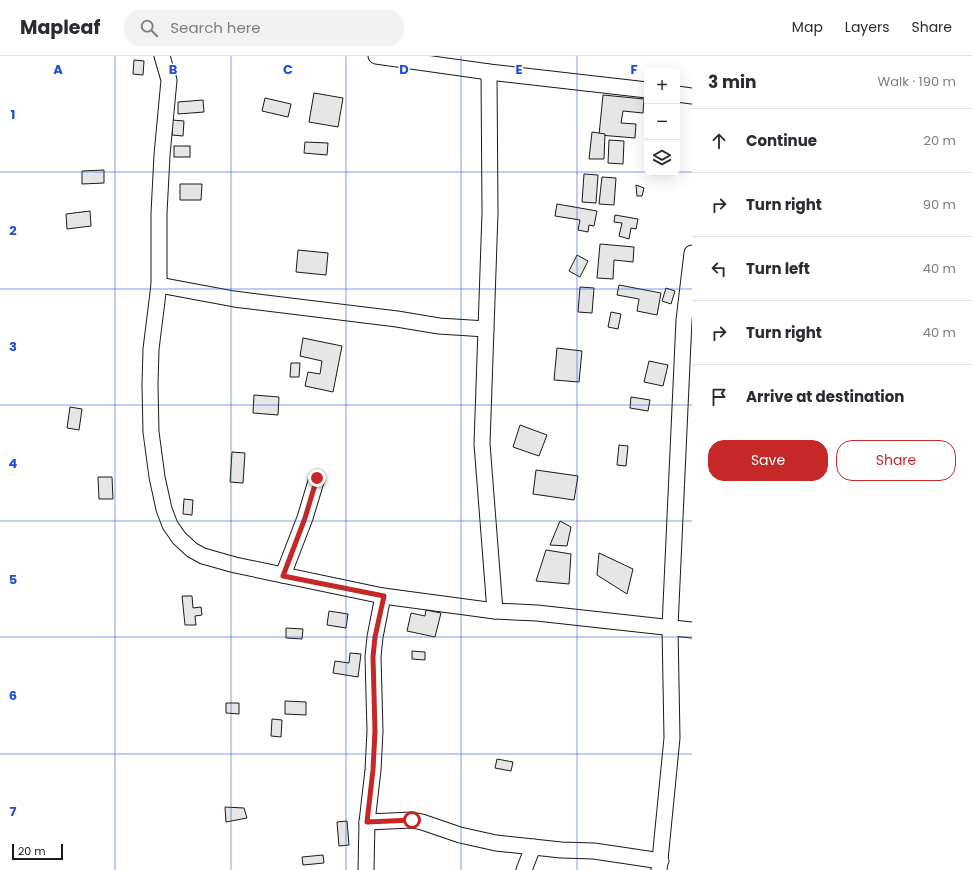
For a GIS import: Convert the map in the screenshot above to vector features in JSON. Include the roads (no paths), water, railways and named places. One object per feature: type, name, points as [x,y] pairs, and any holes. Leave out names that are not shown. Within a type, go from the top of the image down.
[{"type":"street","points":[[162,56],[169,80],[162,155],[159,285],[152,349],[150,385],[151,432],[157,477],[164,509],[170,525],[178,538],[192,550],[203,556],[283,576],[384,596],[495,611],[537,613],[692,630]]},
{"type":"street","points":[[376,56],[489,72],[644,90]]},
{"type":"street","points":[[489,72],[490,213],[482,444],[495,611]]},
{"type":"street","points":[[680,94],[692,96]]},
{"type":"street","points":[[367,822],[412,820],[460,835],[496,843],[594,852],[660,866],[672,738],[670,627],[684,320],[692,253]]},
{"type":"street","points":[[159,285],[234,299],[389,318],[439,326],[486,329]]},
{"type":"street","points":[[283,576],[305,518],[317,478]]},
{"type":"street","points":[[366,870],[367,822],[373,770],[375,731],[373,657],[375,637],[384,596]]},
{"type":"street","points":[[524,870],[533,847]]}]
